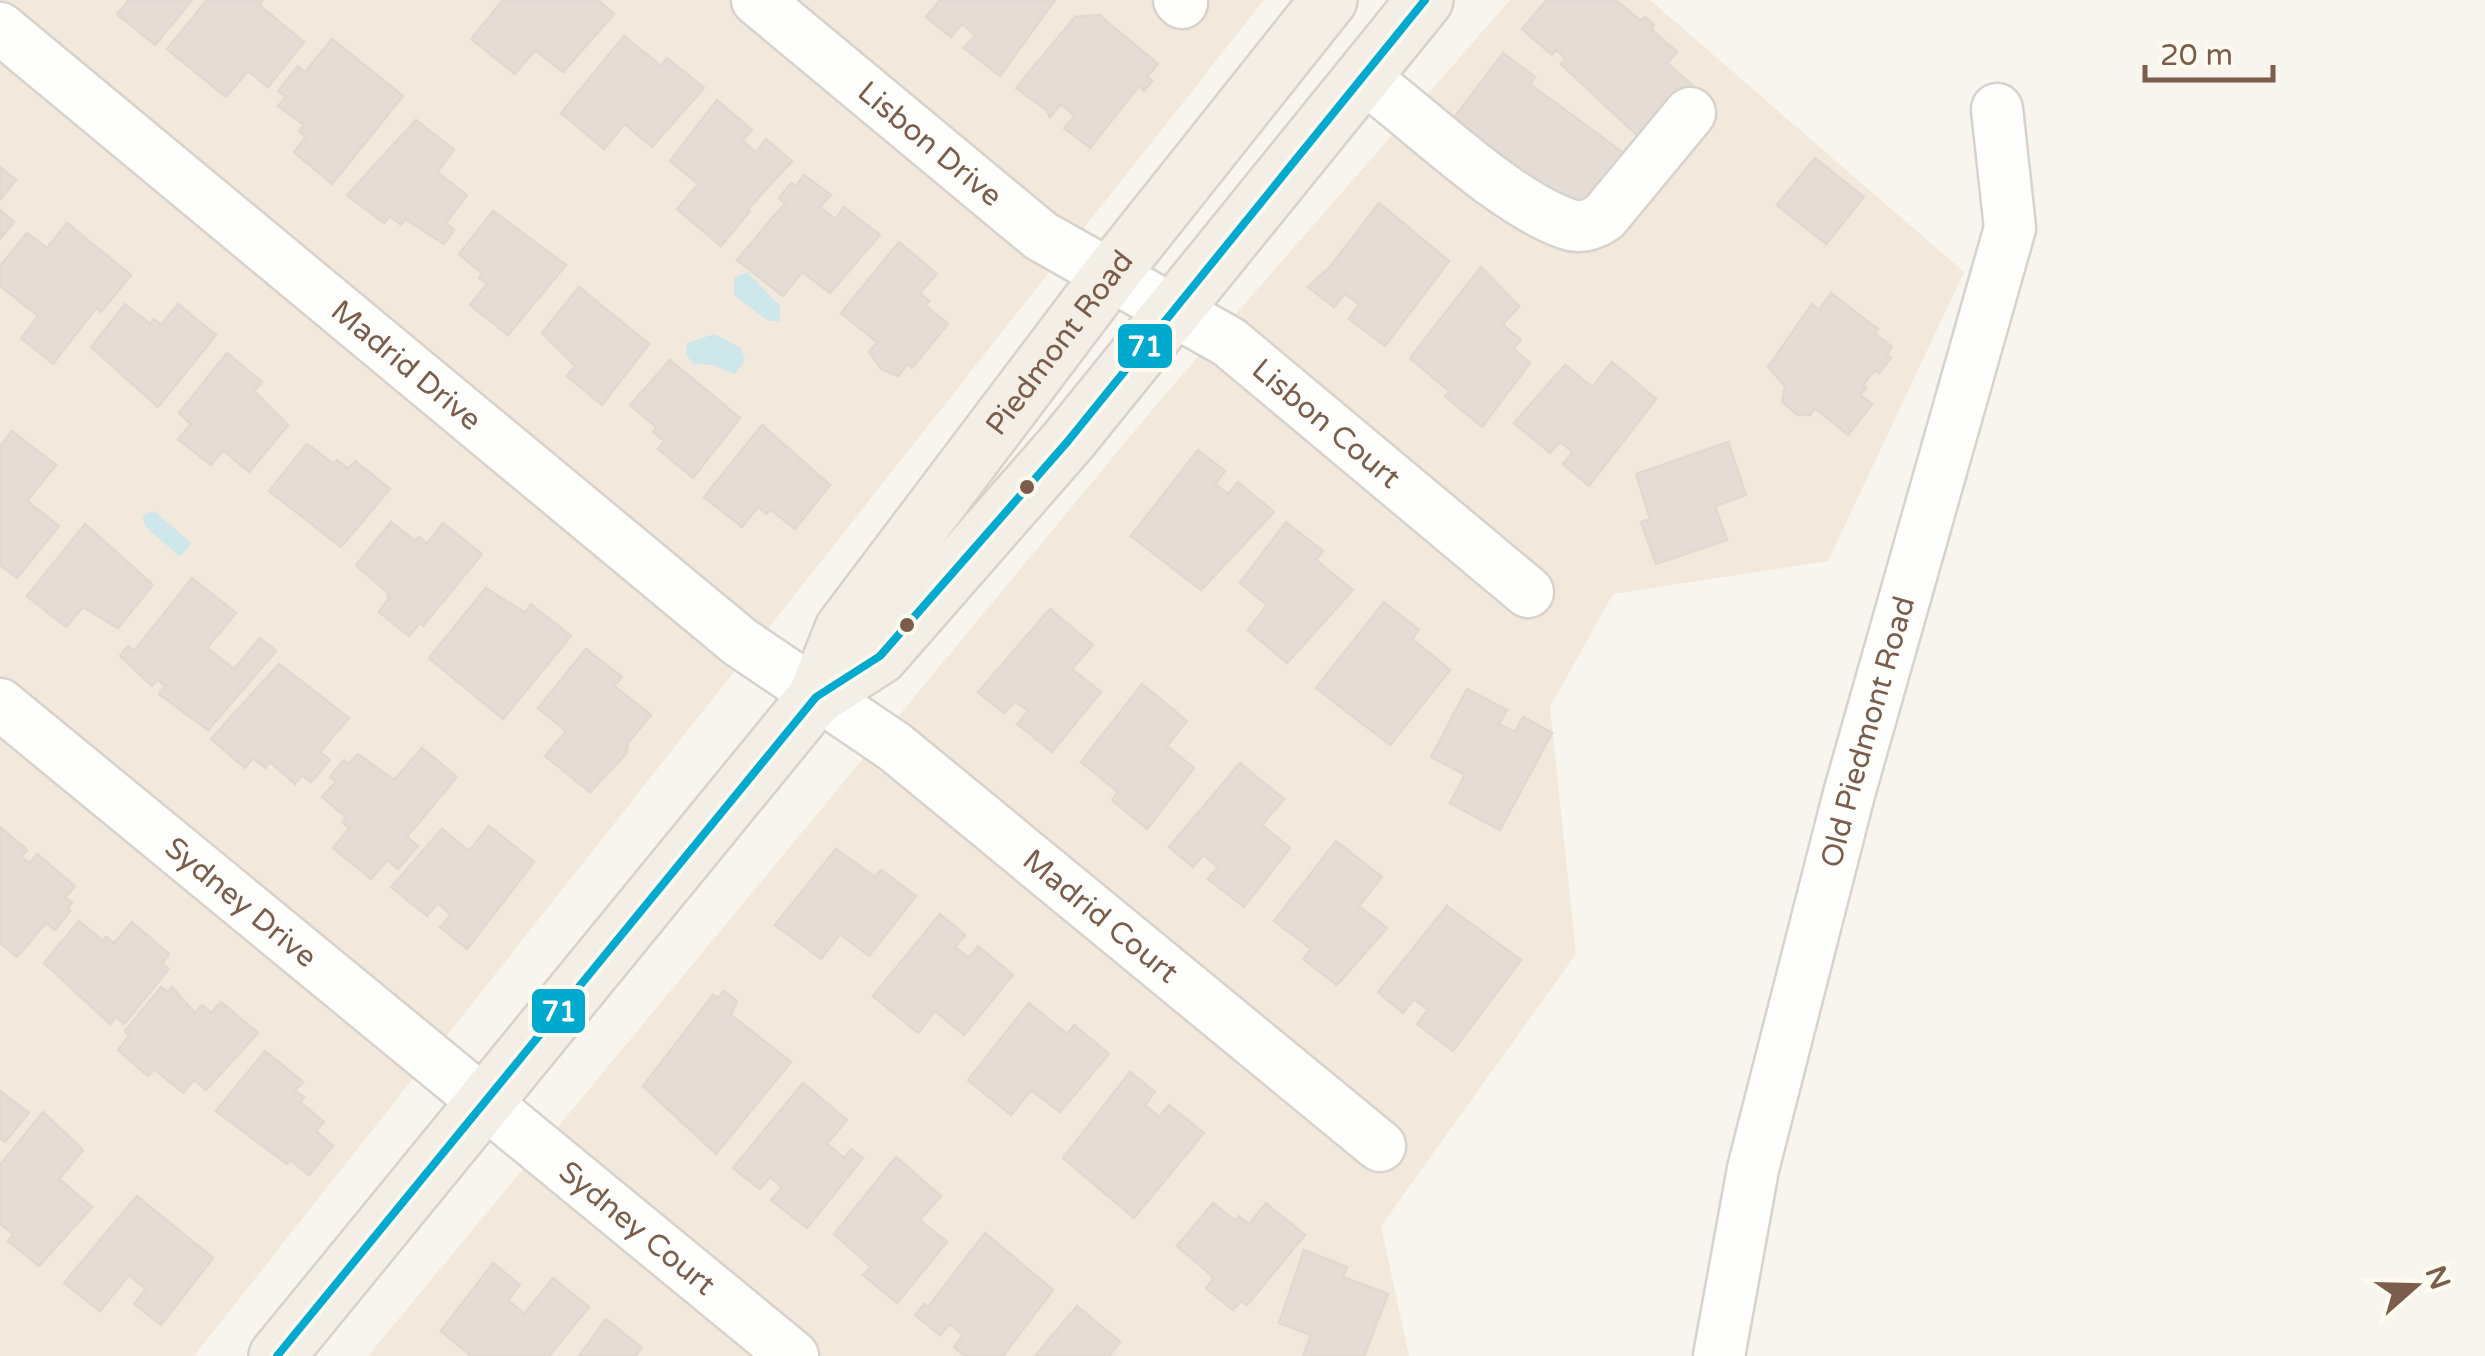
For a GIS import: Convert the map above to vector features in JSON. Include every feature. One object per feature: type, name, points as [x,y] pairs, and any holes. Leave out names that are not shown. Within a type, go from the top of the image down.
[{"type":"main road","name":"Piedmont Road","points":[[816,698],[842,629],[1112,274],[1329,0]]},
{"type":"main road","name":"Piedmont Road","points":[[276,1356],[816,698],[880,656],[1068,441],[1426,0]]},
{"type":"street","name":"Lisbon Drive","points":[[757,0],[1038,233],[1112,274]]},
{"type":"street","name":"Madrid Drive","points":[[0,28],[740,642],[816,698]]},
{"type":"street","points":[[1363,78],[1494,179],[1570,225],[1591,226],[1604,217],[1690,113]]},
{"type":"street","name":"Old Piedmont Road","points":[[1720,1356],[1753,1169],[1839,831],[2010,228],[1997,108]]},
{"type":"street","name":"Lisbon Court","points":[[1112,274],[1237,349],[1528,592]]},
{"type":"street","name":"Madrid Court","points":[[816,698],[894,747],[1380,1146]]},
{"type":"street","name":"Sydney Drive","points":[[0,704],[483,1100]]},
{"type":"street","name":"Sydney Court","points":[[483,1100],[793,1356]]},
{"type":"shaded area","points":[[0,0],[1264,0],[194,1356],[0,1356]]},
{"type":"shaded area","points":[[1510,0],[1650,0],[1964,272],[1828,561],[1613,594],[1550,707],[1576,954],[1381,1226],[1409,1356],[368,1356],[1157,404]]},
{"type":"water","points":[[747,272],[780,306],[780,321],[768,321],[734,295],[734,278]]},
{"type":"water","points":[[715,334],[741,348],[745,360],[735,374],[713,365],[694,364],[686,355],[687,343]]},
{"type":"water","points":[[154,511],[191,543],[180,557],[146,527],[142,516]]},
{"type":"building","points":[[129,0],[192,0],[155,45],[117,14]]},
{"type":"building","points":[[207,0],[263,0],[259,5],[304,42],[268,87],[248,71],[226,97],[167,49]]},
{"type":"building","points":[[503,0],[598,0],[614,14],[563,72],[535,50],[515,74],[471,39]]},
{"type":"building","points":[[940,0],[1055,0],[1000,76],[964,48],[975,35],[962,24],[951,37],[926,17]]},
{"type":"building","points":[[1547,0],[1616,0],[1641,21],[1645,17],[1654,25],[1651,29],[1677,52],[1667,63],[1692,85],[1643,141],[1561,64],[1565,58],[1556,50],[1552,55],[1522,29]]},
{"type":"building","points":[[1099,15],[1158,64],[1147,77],[1152,81],[1144,91],[1139,86],[1090,148],[1064,128],[1075,116],[1061,104],[1050,117],[1016,88],[1075,17]]},
{"type":"building","points":[[624,36],[661,66],[667,58],[704,88],[652,147],[625,124],[604,149],[561,113]]},
{"type":"building","points":[[332,39],[403,96],[332,184],[294,152],[306,137],[299,131],[304,125],[278,106],[286,97],[278,91],[298,66],[305,72]]},
{"type":"building","points":[[1503,53],[1535,77],[1530,84],[1629,157],[1586,215],[1481,144],[1453,119]]},
{"type":"building","points":[[717,100],[752,130],[742,141],[756,152],[766,139],[792,161],[721,246],[677,209],[698,184],[670,161]]},
{"type":"building","points":[[416,120],[454,150],[437,172],[467,195],[446,223],[454,230],[444,244],[405,219],[401,225],[390,216],[384,223],[347,195]]},
{"type":"building","points":[[1815,158],[1864,197],[1826,244],[1777,205]]},
{"type":"building","points":[[0,167],[16,180],[0,200]]},
{"type":"building","points":[[804,175],[831,195],[820,207],[835,219],[844,207],[880,235],[830,293],[802,272],[783,296],[737,260],[785,203],[779,198]]},
{"type":"building","points":[[1379,203],[1449,261],[1385,346],[1349,319],[1359,304],[1345,294],[1334,307],[1308,287],[1329,268]]},
{"type":"building","points":[[0,210],[14,222],[0,239]]},
{"type":"building","points":[[493,211],[566,265],[508,335],[470,305],[487,284],[479,278],[482,273],[459,254]]},
{"type":"building","points":[[67,223],[131,275],[101,312],[96,308],[53,364],[21,338],[38,316],[0,286],[0,266],[27,233],[47,248]]},
{"type":"building","points":[[899,242],[937,274],[920,293],[929,301],[925,305],[948,324],[912,368],[908,364],[898,376],[881,369],[869,352],[877,342],[841,313]]},
{"type":"building","points":[[1481,267],[1519,306],[1503,325],[1521,340],[1513,349],[1530,363],[1482,427],[1445,396],[1449,391],[1410,358]]},
{"type":"building","points":[[579,287],[649,344],[602,405],[567,376],[575,366],[542,333]]},
{"type":"building","points":[[1831,293],[1878,329],[1874,333],[1892,347],[1887,354],[1891,358],[1863,385],[1866,388],[1860,395],[1872,404],[1848,435],[1815,408],[1810,415],[1798,415],[1782,402],[1785,386],[1768,367],[1812,304],[1819,310]]},
{"type":"building","points":[[125,304],[150,324],[154,319],[161,325],[178,304],[216,335],[158,407],[91,347]]},
{"type":"building","points":[[227,353],[262,382],[254,391],[288,425],[249,472],[223,450],[211,465],[178,439],[191,424],[179,413]]},
{"type":"building","points":[[670,360],[740,418],[693,478],[658,449],[664,441],[653,432],[656,427],[630,405]]},
{"type":"building","points":[[1612,362],[1656,399],[1589,486],[1563,464],[1573,452],[1560,442],[1550,453],[1514,423],[1565,365],[1592,387]]},
{"type":"building","points":[[762,425],[830,485],[795,529],[770,509],[767,514],[758,507],[742,527],[704,497]]},
{"type":"building","points":[[12,431],[56,465],[27,501],[59,526],[17,578],[0,565],[0,447]]},
{"type":"building","points":[[1728,442],[1746,495],[1715,506],[1727,540],[1656,564],[1641,522],[1650,519],[1636,474]]},
{"type":"building","points":[[307,444],[334,464],[337,460],[348,469],[355,461],[390,489],[341,547],[269,491]]},
{"type":"building","points":[[1198,450],[1225,471],[1215,484],[1228,494],[1238,482],[1274,512],[1201,590],[1131,536]]},
{"type":"building","points":[[391,522],[415,541],[419,537],[427,544],[443,523],[482,554],[423,626],[420,623],[409,636],[379,612],[389,598],[387,592],[356,565]]},
{"type":"building","points":[[1286,522],[1323,551],[1316,560],[1353,590],[1287,663],[1248,630],[1267,605],[1240,583]]},
{"type":"building","points":[[85,524],[153,585],[118,628],[83,607],[66,627],[27,596]]},
{"type":"building","points":[[192,578],[236,613],[207,648],[234,669],[260,638],[276,651],[208,730],[159,694],[165,686],[157,679],[152,686],[120,656],[128,646],[134,651]]},
{"type":"building","points":[[486,588],[525,613],[531,604],[571,636],[503,719],[429,658]]},
{"type":"building","points":[[1384,602],[1419,630],[1412,639],[1450,670],[1390,745],[1316,688]]},
{"type":"building","points":[[1050,609],[1093,645],[1072,669],[1101,692],[1052,752],[1017,724],[1028,711],[1015,701],[1004,713],[978,692]]},
{"type":"building","points":[[586,649],[622,677],[614,686],[651,715],[628,743],[626,754],[590,792],[545,756],[566,731],[538,708]]},
{"type":"building","points":[[279,664],[349,718],[320,752],[330,760],[311,782],[302,775],[295,784],[270,762],[265,768],[253,758],[245,768],[211,739]]},
{"type":"building","points":[[1142,684],[1187,721],[1167,746],[1194,768],[1147,829],[1112,800],[1118,792],[1081,762]]},
{"type":"building","points":[[1467,689],[1507,710],[1499,724],[1515,732],[1523,717],[1552,733],[1500,830],[1450,803],[1465,775],[1431,757]]},
{"type":"building","points":[[422,748],[457,777],[407,837],[418,846],[398,869],[387,860],[371,879],[333,848],[349,828],[342,822],[346,817],[322,797],[336,782],[330,777],[344,760],[349,764],[358,754],[394,780]]},
{"type":"building","points":[[1240,763],[1284,799],[1262,825],[1290,848],[1244,907],[1208,879],[1218,867],[1203,855],[1193,867],[1169,847]]},
{"type":"building","points":[[489,826],[534,862],[467,949],[440,927],[451,915],[438,903],[427,916],[391,887],[442,829],[469,851]]},
{"type":"building","points":[[0,827],[27,850],[21,857],[30,863],[37,854],[75,886],[65,897],[72,903],[67,909],[70,911],[55,930],[46,923],[17,957],[0,943]]},
{"type":"building","points":[[1336,841],[1382,877],[1359,906],[1387,928],[1337,985],[1303,959],[1311,949],[1274,921]]},
{"type":"building","points":[[836,849],[875,877],[881,870],[916,896],[869,956],[840,934],[821,959],[775,925]]},
{"type":"building","points":[[1447,906],[1521,960],[1453,1051],[1417,1024],[1428,1010],[1414,999],[1403,1013],[1378,992]]},
{"type":"building","points":[[940,914],[965,935],[955,947],[969,958],[978,946],[1013,975],[964,1035],[935,1011],[918,1033],[873,996]]},
{"type":"building","points":[[79,921],[103,941],[106,937],[114,943],[132,922],[169,954],[162,963],[169,969],[124,1024],[116,1017],[110,1024],[44,963]]},
{"type":"building","points":[[161,987],[168,992],[172,987],[195,1013],[202,1005],[211,1013],[221,1002],[258,1033],[206,1090],[194,1080],[183,1093],[154,1069],[148,1076],[118,1050],[129,1036],[125,1031]]},
{"type":"building","points":[[724,991],[737,1001],[731,1015],[791,1062],[716,1154],[643,1086],[713,995],[718,998]]},
{"type":"building","points":[[1029,1003],[1067,1034],[1074,1025],[1109,1054],[1060,1112],[1031,1090],[1011,1115],[968,1080]]},
{"type":"building","points":[[265,1051],[303,1082],[295,1091],[304,1097],[300,1102],[324,1122],[316,1131],[333,1146],[309,1175],[290,1160],[287,1164],[216,1111]]},
{"type":"building","points":[[1130,1072],[1155,1092],[1145,1105],[1159,1117],[1169,1105],[1204,1133],[1134,1218],[1063,1158]]},
{"type":"building","points":[[803,1083],[847,1120],[827,1144],[844,1158],[851,1149],[863,1158],[807,1228],[771,1200],[782,1187],[770,1177],[760,1189],[733,1168]]},
{"type":"building","points":[[0,1091],[29,1113],[5,1142],[0,1138]]},
{"type":"building","points":[[43,1112],[83,1150],[59,1179],[92,1207],[39,1266],[8,1241],[13,1234],[0,1224],[0,1165]]},
{"type":"building","points":[[896,1157],[941,1196],[920,1220],[947,1242],[897,1303],[863,1275],[871,1267],[834,1234]]},
{"type":"building","points":[[137,1196],[213,1258],[161,1325],[134,1304],[146,1289],[129,1275],[100,1311],[64,1283]]},
{"type":"building","points":[[1213,1203],[1236,1221],[1239,1216],[1249,1224],[1266,1203],[1305,1235],[1247,1305],[1241,1301],[1233,1310],[1206,1288],[1213,1279],[1210,1274],[1177,1246]]},
{"type":"building","points":[[985,1233],[1053,1290],[1003,1356],[965,1356],[954,1347],[963,1335],[950,1324],[940,1335],[915,1315],[924,1304],[928,1307]]},
{"type":"building","points":[[1304,1250],[1347,1267],[1343,1277],[1388,1294],[1364,1356],[1303,1356],[1311,1335],[1279,1323]]},
{"type":"building","points":[[493,1263],[520,1285],[508,1300],[524,1314],[553,1278],[589,1307],[549,1356],[471,1356],[441,1331]]},
{"type":"building","points":[[1077,1306],[1120,1342],[1109,1356],[1035,1356]]},
{"type":"building","points":[[606,1319],[642,1348],[635,1356],[579,1356]]},
{"type":"transit line","name":"71","points":[[277,1356],[816,697],[880,656],[1068,441],[1425,0]]}]
